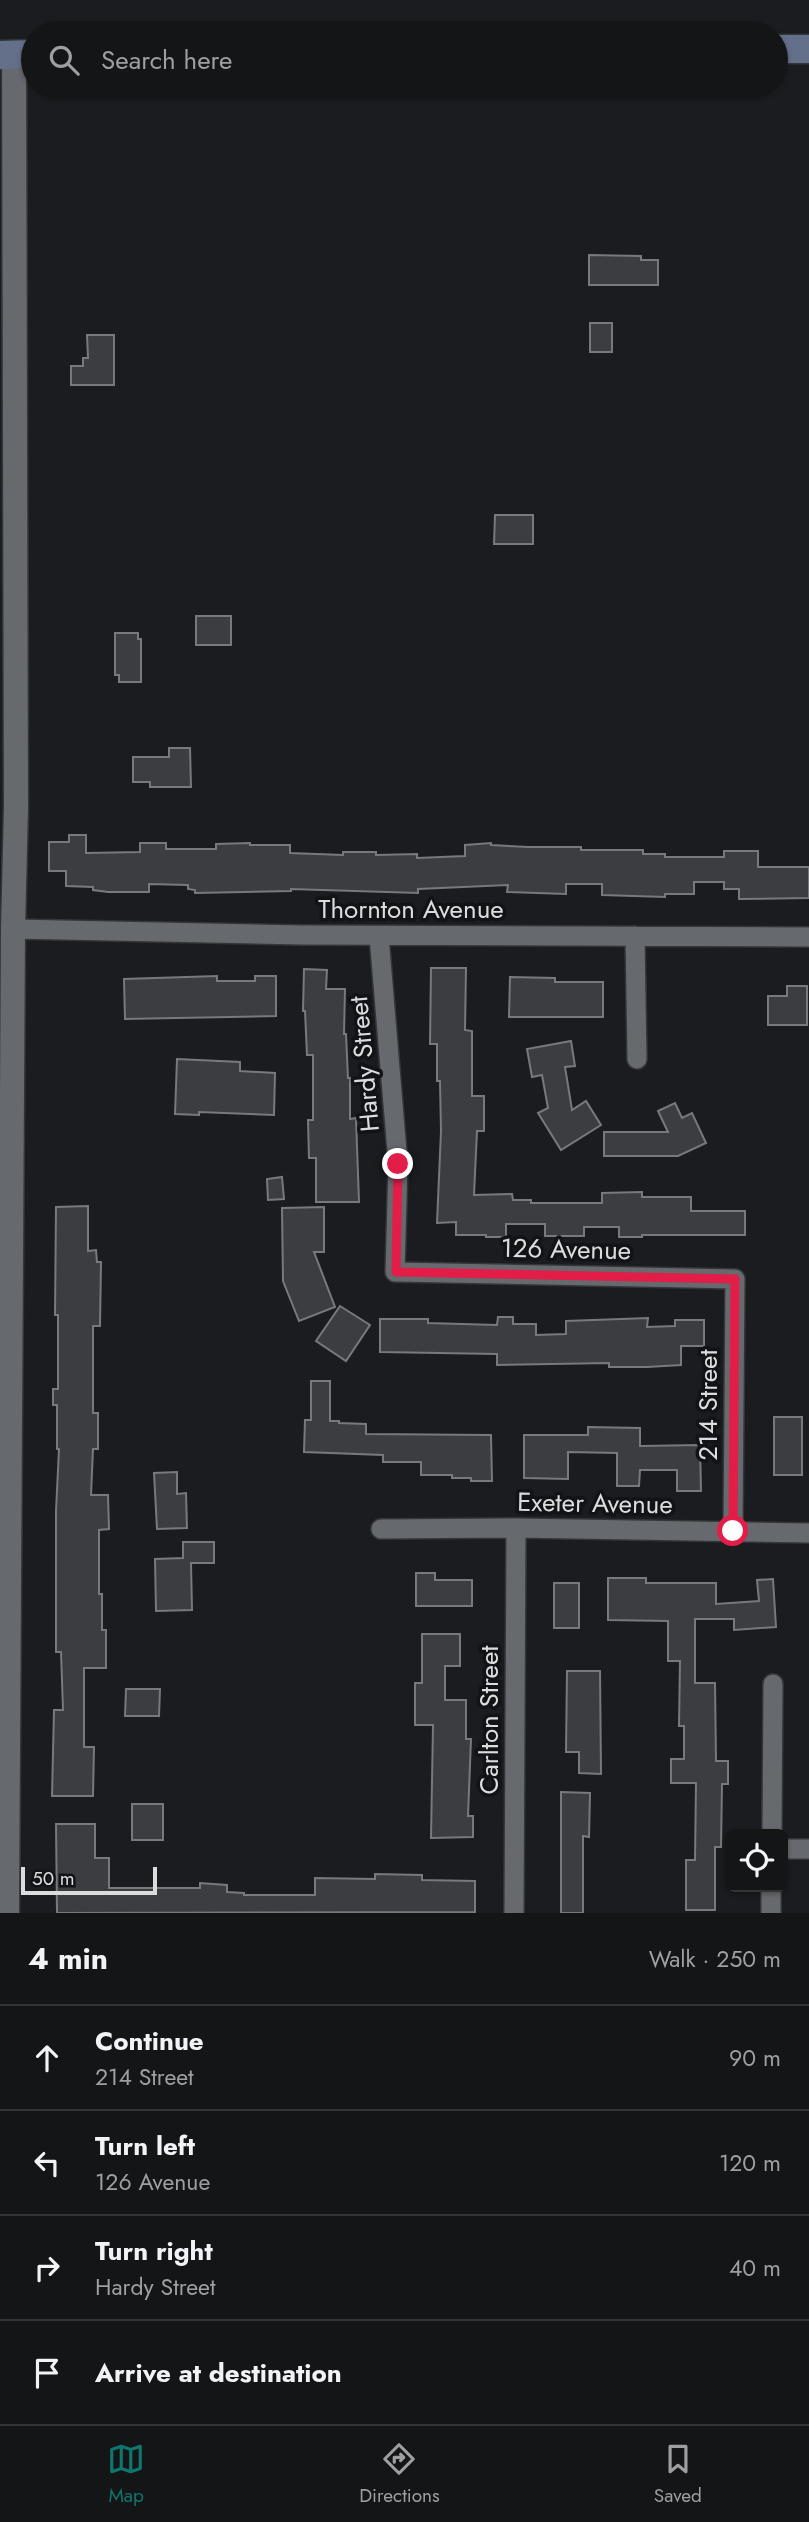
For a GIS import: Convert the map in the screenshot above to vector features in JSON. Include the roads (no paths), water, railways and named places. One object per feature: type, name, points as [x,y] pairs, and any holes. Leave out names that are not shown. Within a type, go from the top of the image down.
[{"type":"main road","points":[[788,50],[809,49]]},
{"type":"street","points":[[7,1913],[16,807],[16,55]]},
{"type":"street","name":"Thornton Avenue","points":[[13,929],[379,936],[809,937]]},
{"type":"street","name":"Hardy Street","points":[[379,936],[398,1164],[396,1272]]},
{"type":"street","points":[[635,936],[637,1059]]},
{"type":"street","name":"126 Avenue","points":[[396,1272],[735,1279]]},
{"type":"street","name":"214 Street","points":[[733,1531],[735,1279]]},
{"type":"street","name":"Exeter Avenue","points":[[381,1529],[516,1528],[809,1533]]},
{"type":"street","name":"Carlton Street","points":[[514,1913],[516,1528]]},
{"type":"street","points":[[772,1829],[773,1684]]},
{"type":"street","points":[[788,1849],[809,1849]]},
{"type":"street","points":[[771,1892],[771,1913]]}]
